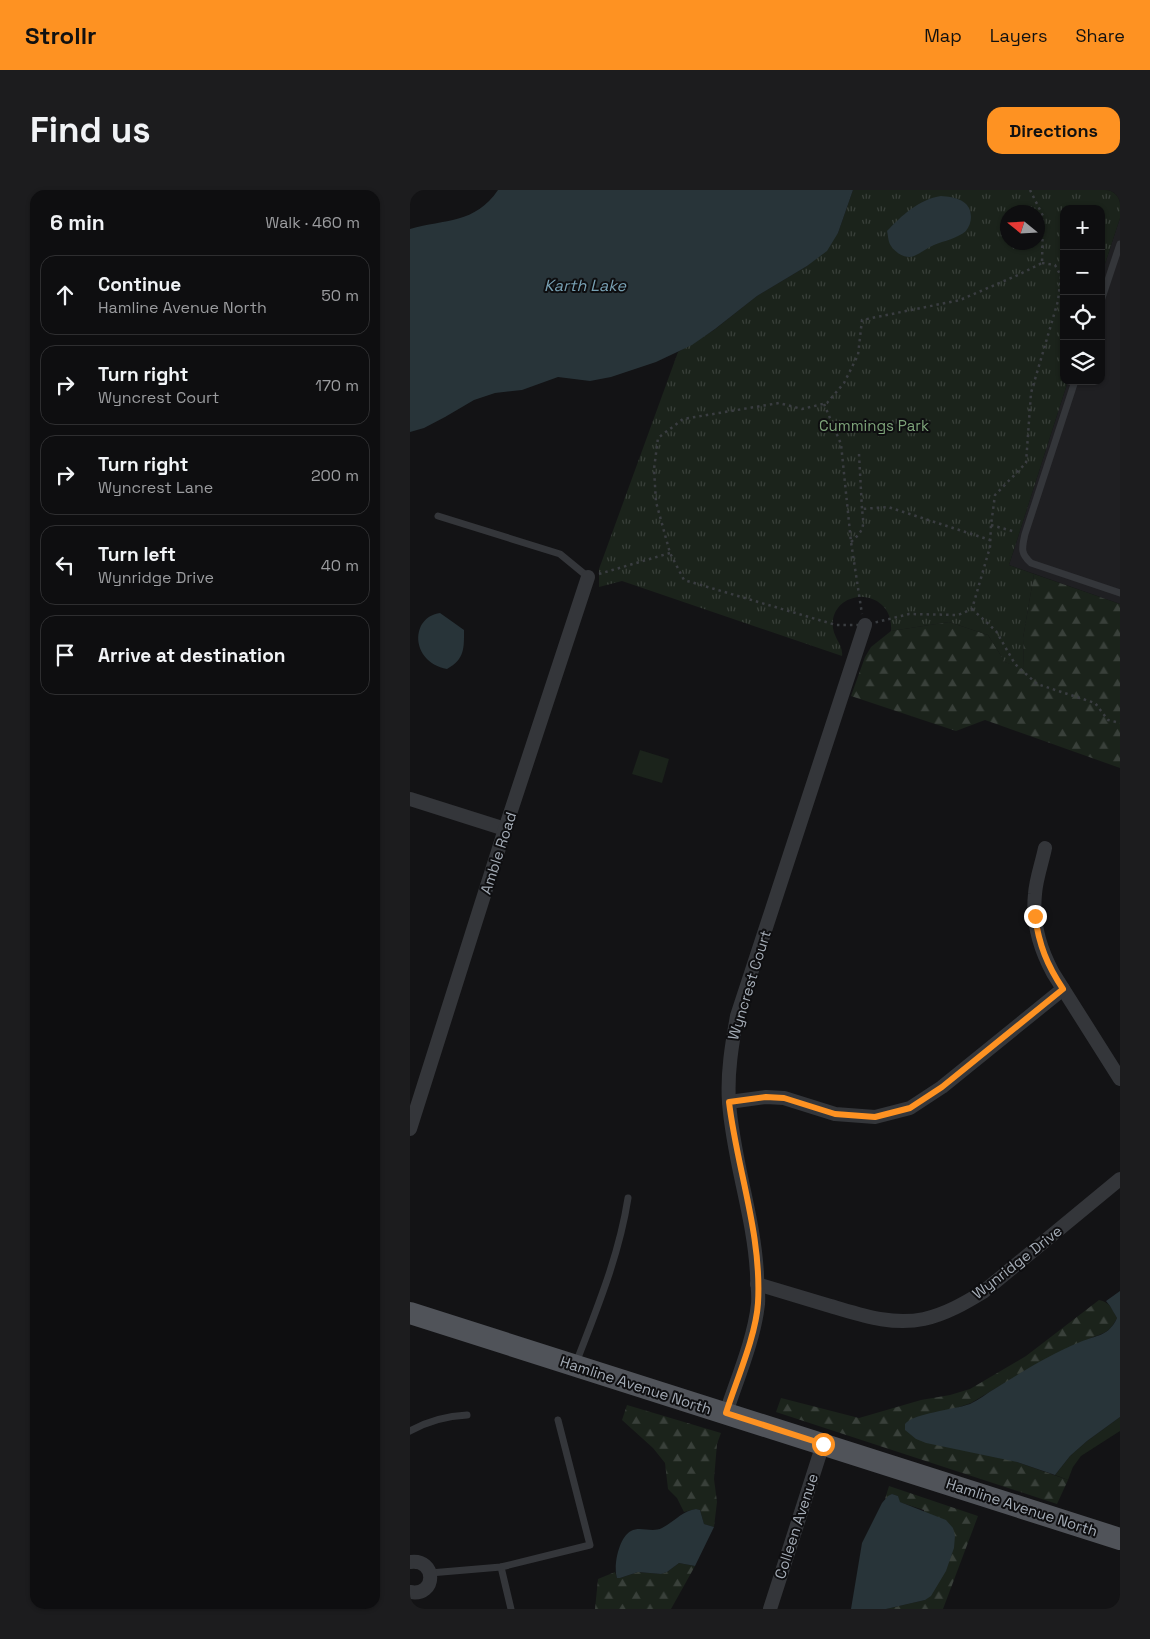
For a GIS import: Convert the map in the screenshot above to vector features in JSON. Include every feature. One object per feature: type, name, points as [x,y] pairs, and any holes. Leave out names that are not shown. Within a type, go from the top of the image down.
[{"type":"main road","name":"Hamline Avenue North","points":[[410,1313],[1120,1539]]},
{"type":"street","name":"Amble Road","points":[[410,1129],[505,829],[588,578]]},
{"type":"street","name":"Wyncrest Court","points":[[726,1413],[753,1331],[758,1304],[756,1251],[732,1128],[729,1102],[730,1050],[738,1016],[865,625]]},
{"type":"street","points":[[410,799],[505,829]]},
{"type":"street","points":[[1045,848],[1035,894],[1035,916],[1038,936],[1045,958],[1120,1079]]},
{"type":"street","points":[[729,1102],[766,1097],[784,1098],[835,1114],[875,1117],[910,1108],[942,1087],[1063,989]]},
{"type":"street","name":"Wynridge Drive","points":[[758,1284],[858,1315],[882,1320],[924,1319],[954,1308],[983,1292],[1120,1179]]},
{"type":"street","name":"Colleen Avenue","points":[[770,1609],[823,1444]]},
{"type":"street","points":[[410,1592],[420,1592],[425,1589],[429,1584],[430,1573],[426,1566],[411,1559]]},
{"type":"lane","points":[[1103,295],[1120,244]]},
{"type":"lane","points":[[1074,385],[1025,534],[1022,549],[1024,557],[1031,563],[1120,593]]},
{"type":"lane","points":[[438,516],[560,554],[588,578]]},
{"type":"lane","points":[[575,1365],[610,1275],[628,1198]]},
{"type":"lane","points":[[410,1431],[425,1423],[447,1417],[467,1416]]},
{"type":"lane","points":[[430,1573],[501,1567],[590,1545],[558,1420]]},
{"type":"lane","points":[[501,1567],[511,1609]]},
{"type":"path","points":[[1030,190],[1043,216],[1042,263]]},
{"type":"path","points":[[1042,263],[1055,265],[1061,276],[1058,301],[1031,394],[1026,462],[995,496],[990,547],[972,609],[958,615],[909,614],[865,625],[836,625],[684,580],[670,553],[656,502],[654,469],[658,438],[683,419],[779,403],[802,409],[827,403],[844,383],[858,355],[862,320],[960,300],[1018,276],[1042,263]]},
{"type":"path","points":[[824,404],[841,444],[850,542],[865,625]]},
{"type":"path","points":[[850,542],[861,534],[864,525],[859,454]]},
{"type":"path","points":[[862,509],[888,507],[990,540]]},
{"type":"path","points":[[991,525],[1025,534]]},
{"type":"path","points":[[588,578],[670,553]]},
{"type":"path","points":[[972,609],[996,631],[1015,664],[1037,684],[1095,703],[1108,720],[1120,723]]},
{"type":"shaded area","points":[[1120,218],[1120,604],[1009,565],[1067,385],[1105,385],[1105,264]]},
{"type":"green space","name":"Cummings Park","points":[[853,190],[1120,190],[1120,218],[1105,264],[1105,205],[1060,205],[1060,385],[1067,385],[1009,565],[1034,574],[1023,638],[1024,670],[1005,662],[988,635],[949,622],[891,631],[890,617],[884,607],[876,600],[866,597],[855,597],[845,601],[838,608],[833,619],[833,630],[841,648],[842,656],[622,581],[599,587],[599,569],[678,352],[714,330],[757,296],[807,266],[838,233]]},
{"type":"green space","points":[[1034,574],[1120,604],[1120,768],[985,720],[956,731],[851,696],[865,657],[871,647],[891,631],[949,622],[988,635],[1005,662],[1024,669],[1023,638]]},
{"type":"green space","points":[[640,750],[669,759],[662,783],[632,774]]},
{"type":"green space","points":[[1099,1300],[1108,1304],[1117,1318],[1108,1330],[971,1403],[948,1411],[1017,1462],[1068,1480],[1057,1504],[776,1412],[781,1398],[859,1418],[921,1400],[970,1389],[1026,1356]]},
{"type":"green space","points":[[627,1405],[721,1433],[717,1444],[714,1479],[717,1502],[714,1527],[704,1524],[700,1510],[684,1512],[677,1498],[668,1489],[665,1463],[653,1448],[622,1420]]},
{"type":"green space","points":[[1120,1417],[1120,1431],[1081,1456],[1073,1467],[1068,1480],[1055,1475],[1070,1456]]},
{"type":"green space","points":[[889,1486],[978,1516],[943,1609],[886,1609],[925,1600],[924,1510],[899,1502],[898,1496],[892,1494],[885,1499]]},
{"type":"green space","points":[[679,1563],[695,1566],[671,1609],[595,1609],[598,1579],[615,1572],[617,1578],[638,1572],[661,1574]]},
{"type":"water","name":"Karth Lake","points":[[498,190],[853,190],[838,233],[827,251],[807,266],[757,296],[692,345],[656,362],[611,377],[590,381],[558,377],[522,390],[495,393],[474,400],[424,428],[410,432],[410,229],[469,215],[489,201]]},
{"type":"water","points":[[941,196],[961,200],[968,207],[971,219],[966,231],[931,246],[914,256],[903,256],[896,251],[889,242],[887,231],[904,214],[918,204]]},
{"type":"water","points":[[440,613],[464,630],[463,648],[460,657],[447,669],[435,665],[426,658],[418,640],[423,622],[430,616]]},
{"type":"water","points":[[1120,1291],[1120,1417],[1070,1456],[1055,1475],[1017,1462],[926,1443],[916,1439],[905,1430],[905,1424],[910,1420],[925,1414],[977,1401],[1016,1375],[1048,1357],[1106,1332],[1117,1318],[1106,1301]]},
{"type":"water","points":[[892,1494],[898,1496],[900,1502],[946,1520],[953,1528],[955,1536],[954,1548],[946,1571],[931,1596],[925,1600],[886,1609],[851,1609],[862,1543],[882,1503]]},
{"type":"water","points":[[696,1509],[700,1510],[704,1524],[714,1527],[695,1566],[679,1563],[661,1574],[638,1572],[617,1578],[618,1552],[627,1534],[638,1529],[654,1530],[662,1528],[682,1514]]},
{"type":"route","points":[[823,1444],[726,1413],[753,1331],[758,1304],[756,1251],[732,1128],[729,1102],[766,1097],[784,1098],[835,1114],[875,1117],[910,1108],[942,1087],[1063,989],[1045,958],[1038,936],[1035,916]]}]
